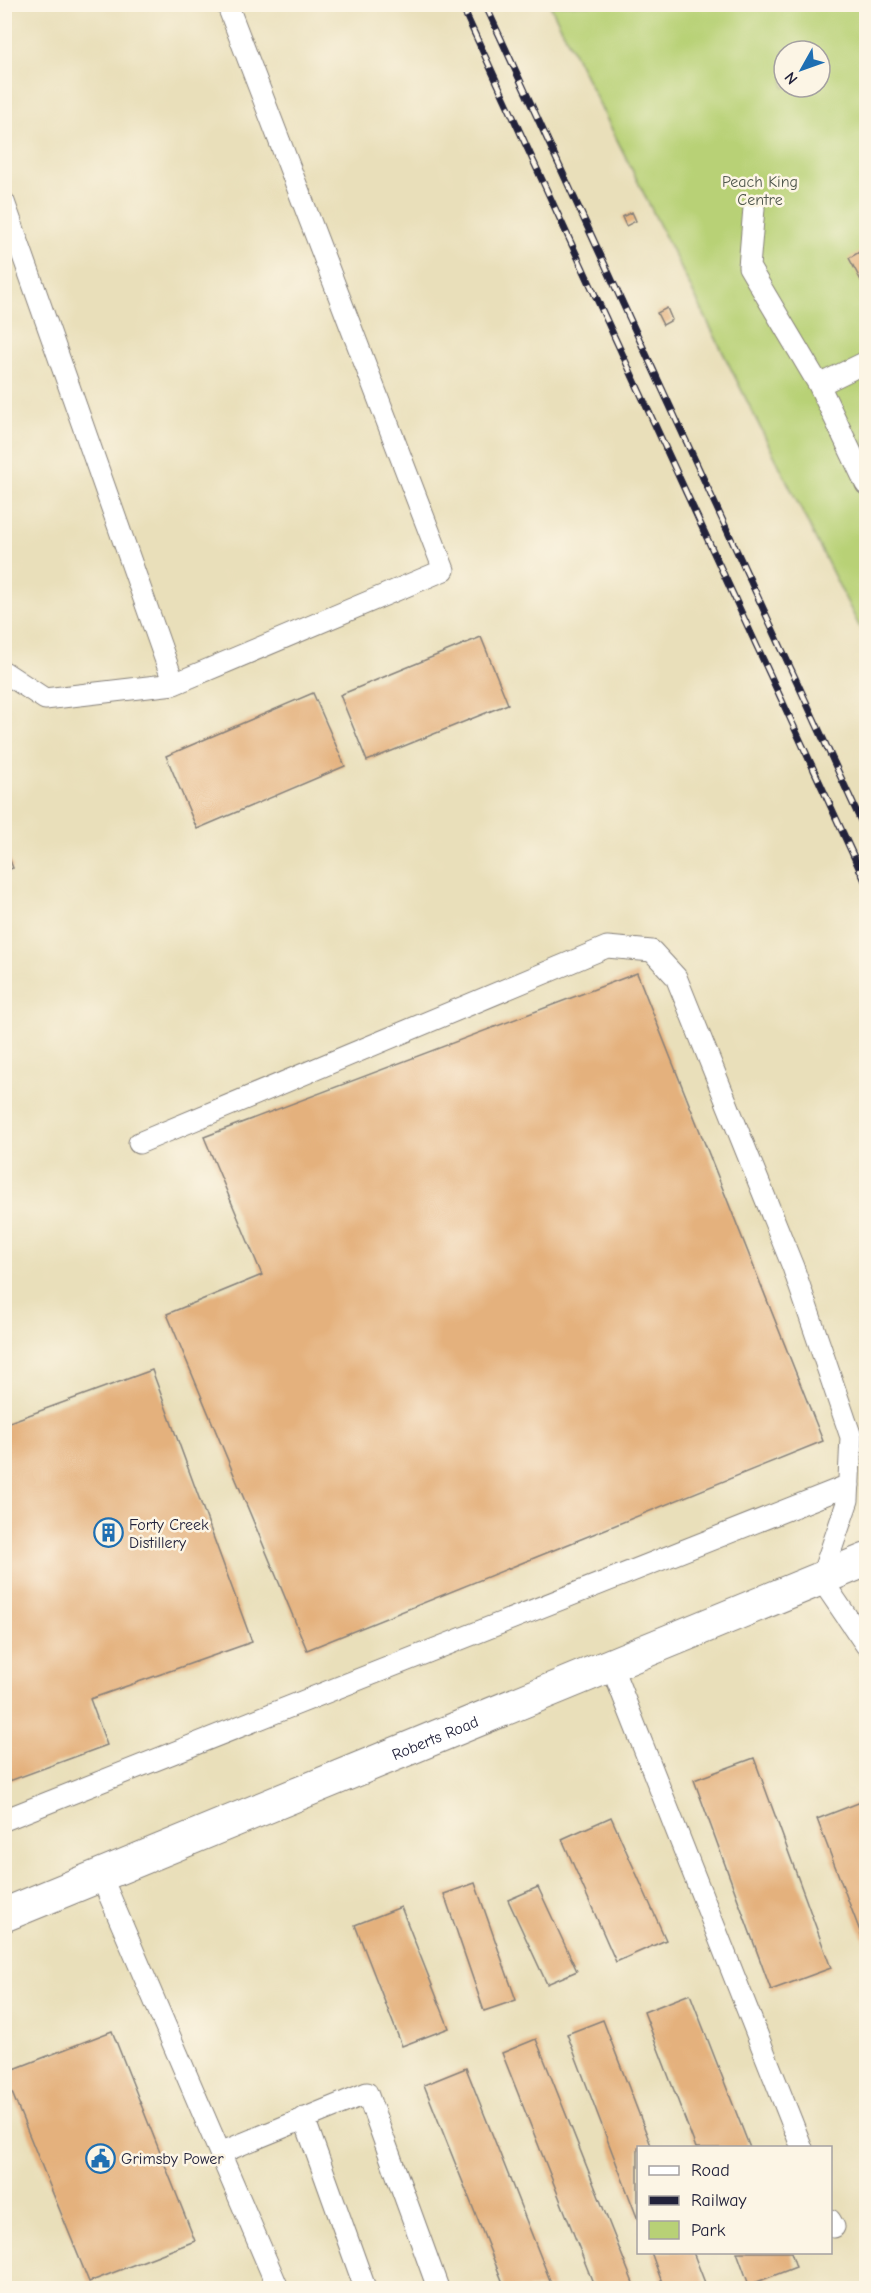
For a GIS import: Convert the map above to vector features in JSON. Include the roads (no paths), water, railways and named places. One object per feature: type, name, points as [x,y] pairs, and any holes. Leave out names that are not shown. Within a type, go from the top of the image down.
[{"type":"street","name":"Roberts Road","points":[[4,1915],[867,1560]]},
{"type":"lane","points":[[4,672],[45,699],[174,684],[444,570],[227,4]]},
{"type":"lane","points":[[4,202],[174,684]]},
{"type":"lane","points":[[754,208],[749,267],[819,385],[867,484]]},
{"type":"lane","points":[[819,385],[867,362]]},
{"type":"lane","points":[[139,1143],[607,947],[652,951],[676,977],[793,1267],[851,1437],[848,1500],[821,1579],[867,1645]]},
{"type":"lane","points":[[4,1820],[849,1485]]},
{"type":"lane","points":[[611,1665],[801,2146]]},
{"type":"lane","points":[[101,1876],[278,2289]]},
{"type":"lane","points":[[220,2153],[367,2093],[438,2289]]},
{"type":"lane","points":[[304,2118],[365,2289]]},
{"type":"railway","points":[[461,4],[866,883]]},
{"type":"railway","points":[[485,4],[866,832]]},
{"type":"place","name":"Forty Creek Distillery","points":[[108,1533]]},
{"type":"place","name":"Grimsby Power","points":[[100,2158]]},
{"type":"park label","name":"Peach King Centre","points":[[760,190]]}]
